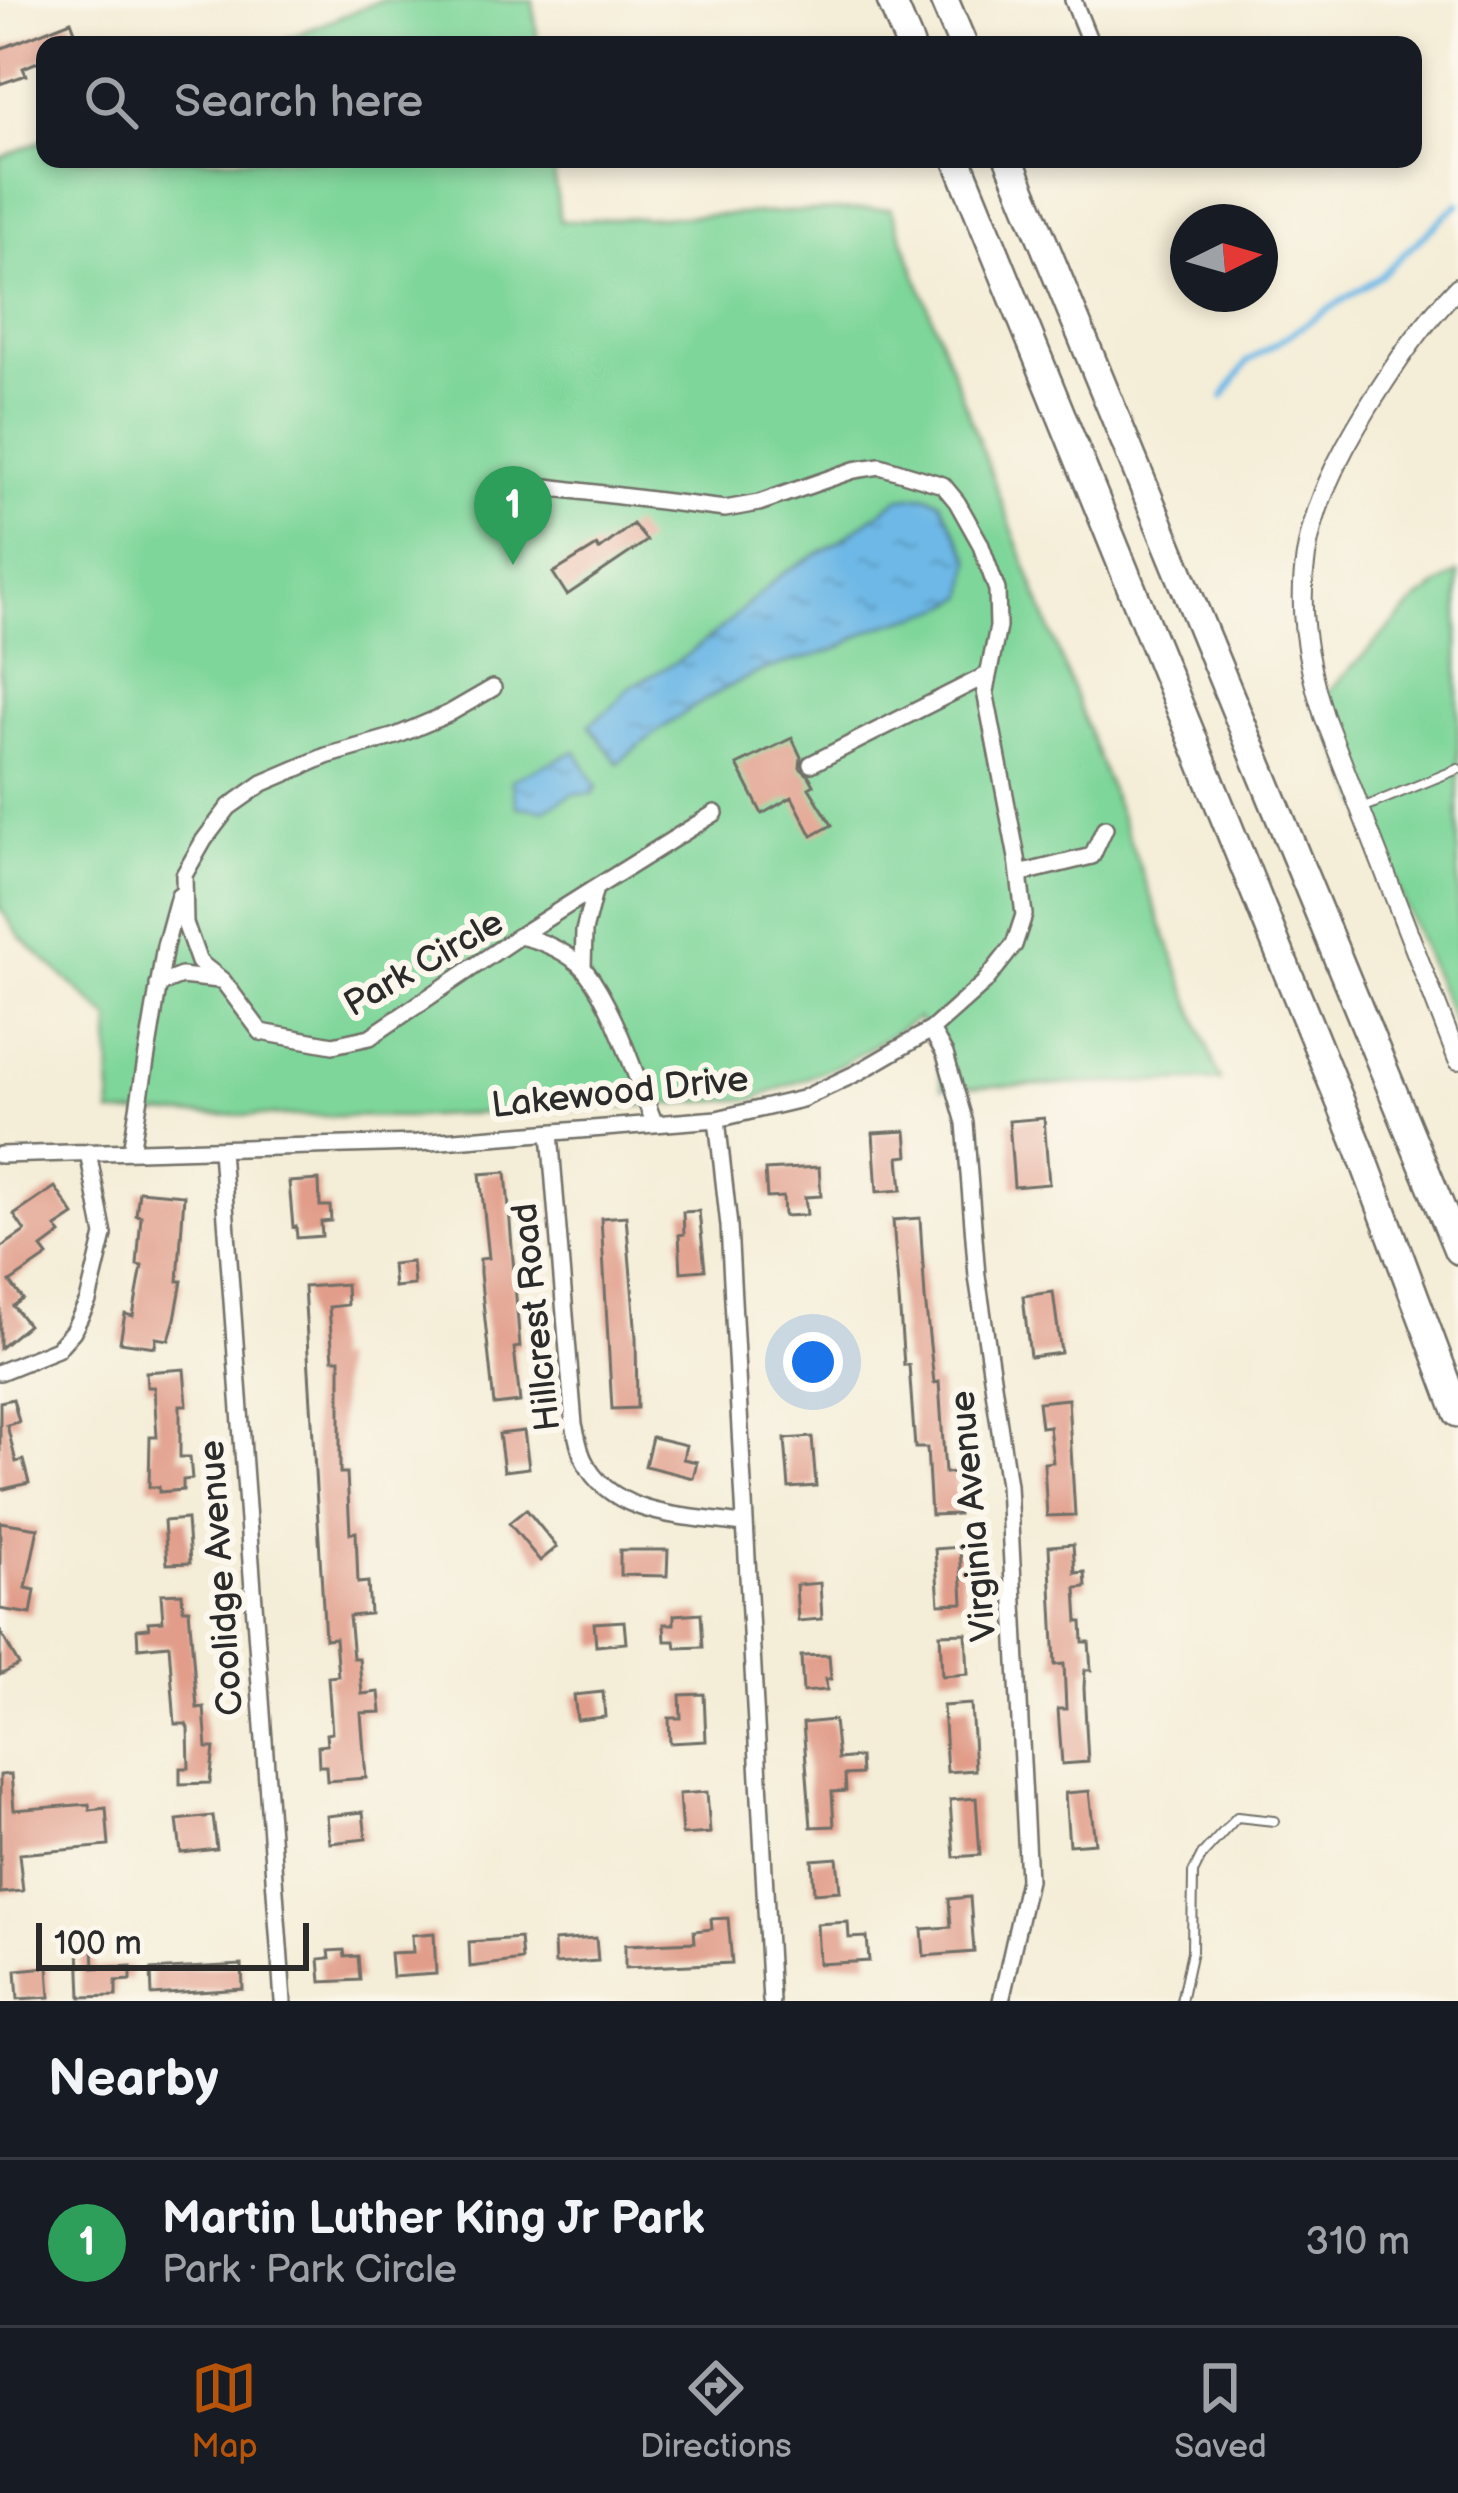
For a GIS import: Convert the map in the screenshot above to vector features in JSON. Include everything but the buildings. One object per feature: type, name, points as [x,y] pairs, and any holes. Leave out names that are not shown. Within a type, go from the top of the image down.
[{"type":"highway","points":[[892,0],[906,36]]},
{"type":"highway","points":[[944,0],[959,36]]},
{"type":"highway","points":[[961,168],[1341,1104],[1458,1413]]},
{"type":"highway","points":[[1013,168],[1458,1250]]},
{"type":"street","points":[[1073,0],[1087,36]]},
{"type":"street","points":[[1458,287],[1409,341],[1341,451],[1322,493],[1306,548],[1300,605],[1307,662],[1458,1060]]},
{"type":"street","points":[[514,483],[725,509],[880,466],[943,485],[980,543],[997,590],[998,627],[985,691],[1019,874],[1092,856],[1105,829]]},
{"type":"street","points":[[812,764],[988,675]]},
{"type":"street","points":[[131,1151],[158,986],[184,875],[229,808],[263,783],[326,756],[396,736],[493,688]]},
{"type":"street","points":[[519,936],[715,812]]},
{"type":"street","name":"Lakewood Drive","points":[[0,1155],[220,1150],[550,1133],[717,1119],[802,1099],[931,1030],[984,983],[1014,945],[1024,915],[1019,874]]},
{"type":"street","name":"Park Circle","points":[[184,875],[185,922],[199,962],[223,981],[260,1032],[333,1045],[370,1036],[519,936],[537,940],[583,968]]},
{"type":"street","points":[[595,888],[584,931],[583,968],[656,1124]]},
{"type":"street","points":[[158,986],[181,976],[223,981]]},
{"type":"street","name":"Virginia Avenue","points":[[931,1030],[944,1054],[965,1123],[977,1276],[1007,1486],[1028,1880],[1001,2001]]},
{"type":"street","points":[[717,1119],[730,1226],[771,2001]]},
{"type":"street","name":"Hillcrest Road","points":[[550,1133],[574,1424],[585,1462],[610,1493],[646,1510],[743,1523]]},
{"type":"street","name":"Coolidge Avenue","points":[[220,1150],[284,2001]]},
{"type":"street","points":[[0,1372],[56,1349],[73,1331],[88,1301],[104,1235],[88,1152]]},
{"type":"lane","points":[[1360,808],[1458,769]]},
{"type":"lane","points":[[1181,2001],[1192,1951],[1193,1873],[1202,1855],[1237,1817],[1274,1821]]},
{"type":"green space","points":[[381,0],[533,0],[537,36],[294,36]]},
{"type":"green space","points":[[36,143],[36,168],[553,168],[560,221],[891,208],[1220,1080],[942,1088],[935,1048],[918,1018],[845,1063],[754,1099],[412,1117],[111,1114],[110,1019],[20,937],[0,908],[0,158]]},
{"type":"green space","points":[[1458,572],[1458,1032],[1319,701],[1417,600]]},
{"type":"water","points":[[924,495],[940,501],[971,560],[966,596],[872,630],[836,649],[741,681],[685,713],[618,763],[589,725],[628,688],[680,660],[782,574],[898,499]]},
{"type":"water","points":[[576,751],[597,787],[593,794],[573,794],[544,810],[517,807],[511,780]]},
{"type":"waterway","points":[[1223,397],[1247,362],[1380,276],[1458,204]]},
{"type":"place","name":"Martin Luther King Jr Park","points":[[513,565]]}]
